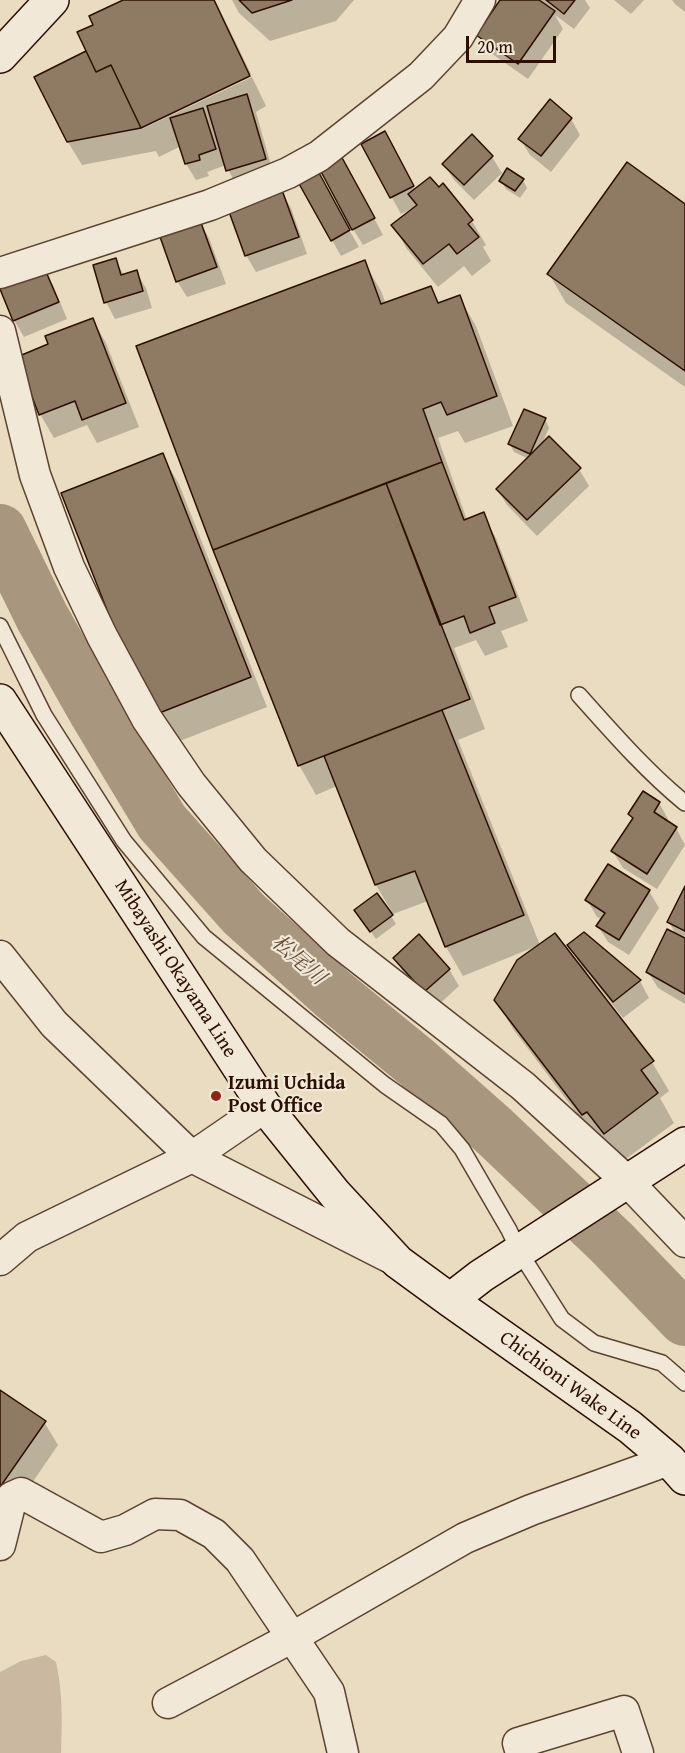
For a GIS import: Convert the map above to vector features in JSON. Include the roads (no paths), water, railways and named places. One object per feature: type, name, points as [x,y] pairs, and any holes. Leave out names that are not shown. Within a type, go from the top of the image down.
[{"type":"main road","points":[[0,56],[52,0]]},
{"type":"main road","name":"Mibayashi Okayama Line","points":[[0,701],[265,1107],[335,1194],[398,1262],[450,1300]]},
{"type":"main road","points":[[450,1300],[481,1276],[685,1144]]},
{"type":"main road","name":"Chichioni Wake Line","points":[[450,1300],[630,1427],[677,1469]]},
{"type":"street","points":[[0,273],[210,205],[288,173],[319,156],[421,76],[458,37],[480,0]]},
{"type":"street","points":[[0,331],[35,475],[69,567],[102,636],[147,719],[191,784],[253,860],[338,942],[523,1086],[621,1185],[685,1242]]},
{"type":"street","points":[[0,956],[54,1024],[192,1157],[398,1262]]},
{"type":"street","points":[[0,1260],[27,1238],[192,1157],[265,1107]]},
{"type":"street","points":[[168,1703],[291,1638],[465,1538],[531,1510],[677,1469]]},
{"type":"street","points":[[0,1545],[12,1497],[21,1493],[101,1537],[125,1530],[155,1514],[180,1515],[214,1534],[240,1560],[329,1692],[343,1753]]},
{"type":"street","points":[[521,1753],[518,1743],[624,1711],[638,1753]]},
{"type":"lane","points":[[0,626],[44,714],[124,841],[204,937],[385,1085],[441,1124],[462,1149],[511,1234],[524,1249],[562,1319],[594,1343],[662,1363],[685,1383]]},
{"type":"lane","points":[[579,695],[630,751],[685,803]]},
{"type":"waterway","name":"松尾川","points":[[0,531],[42,617],[162,822],[244,914],[334,995],[416,1062],[493,1130],[612,1243],[685,1319]]},
{"type":"place","name":"Izumi Uchida Post Office","points":[[216,1096]]}]
